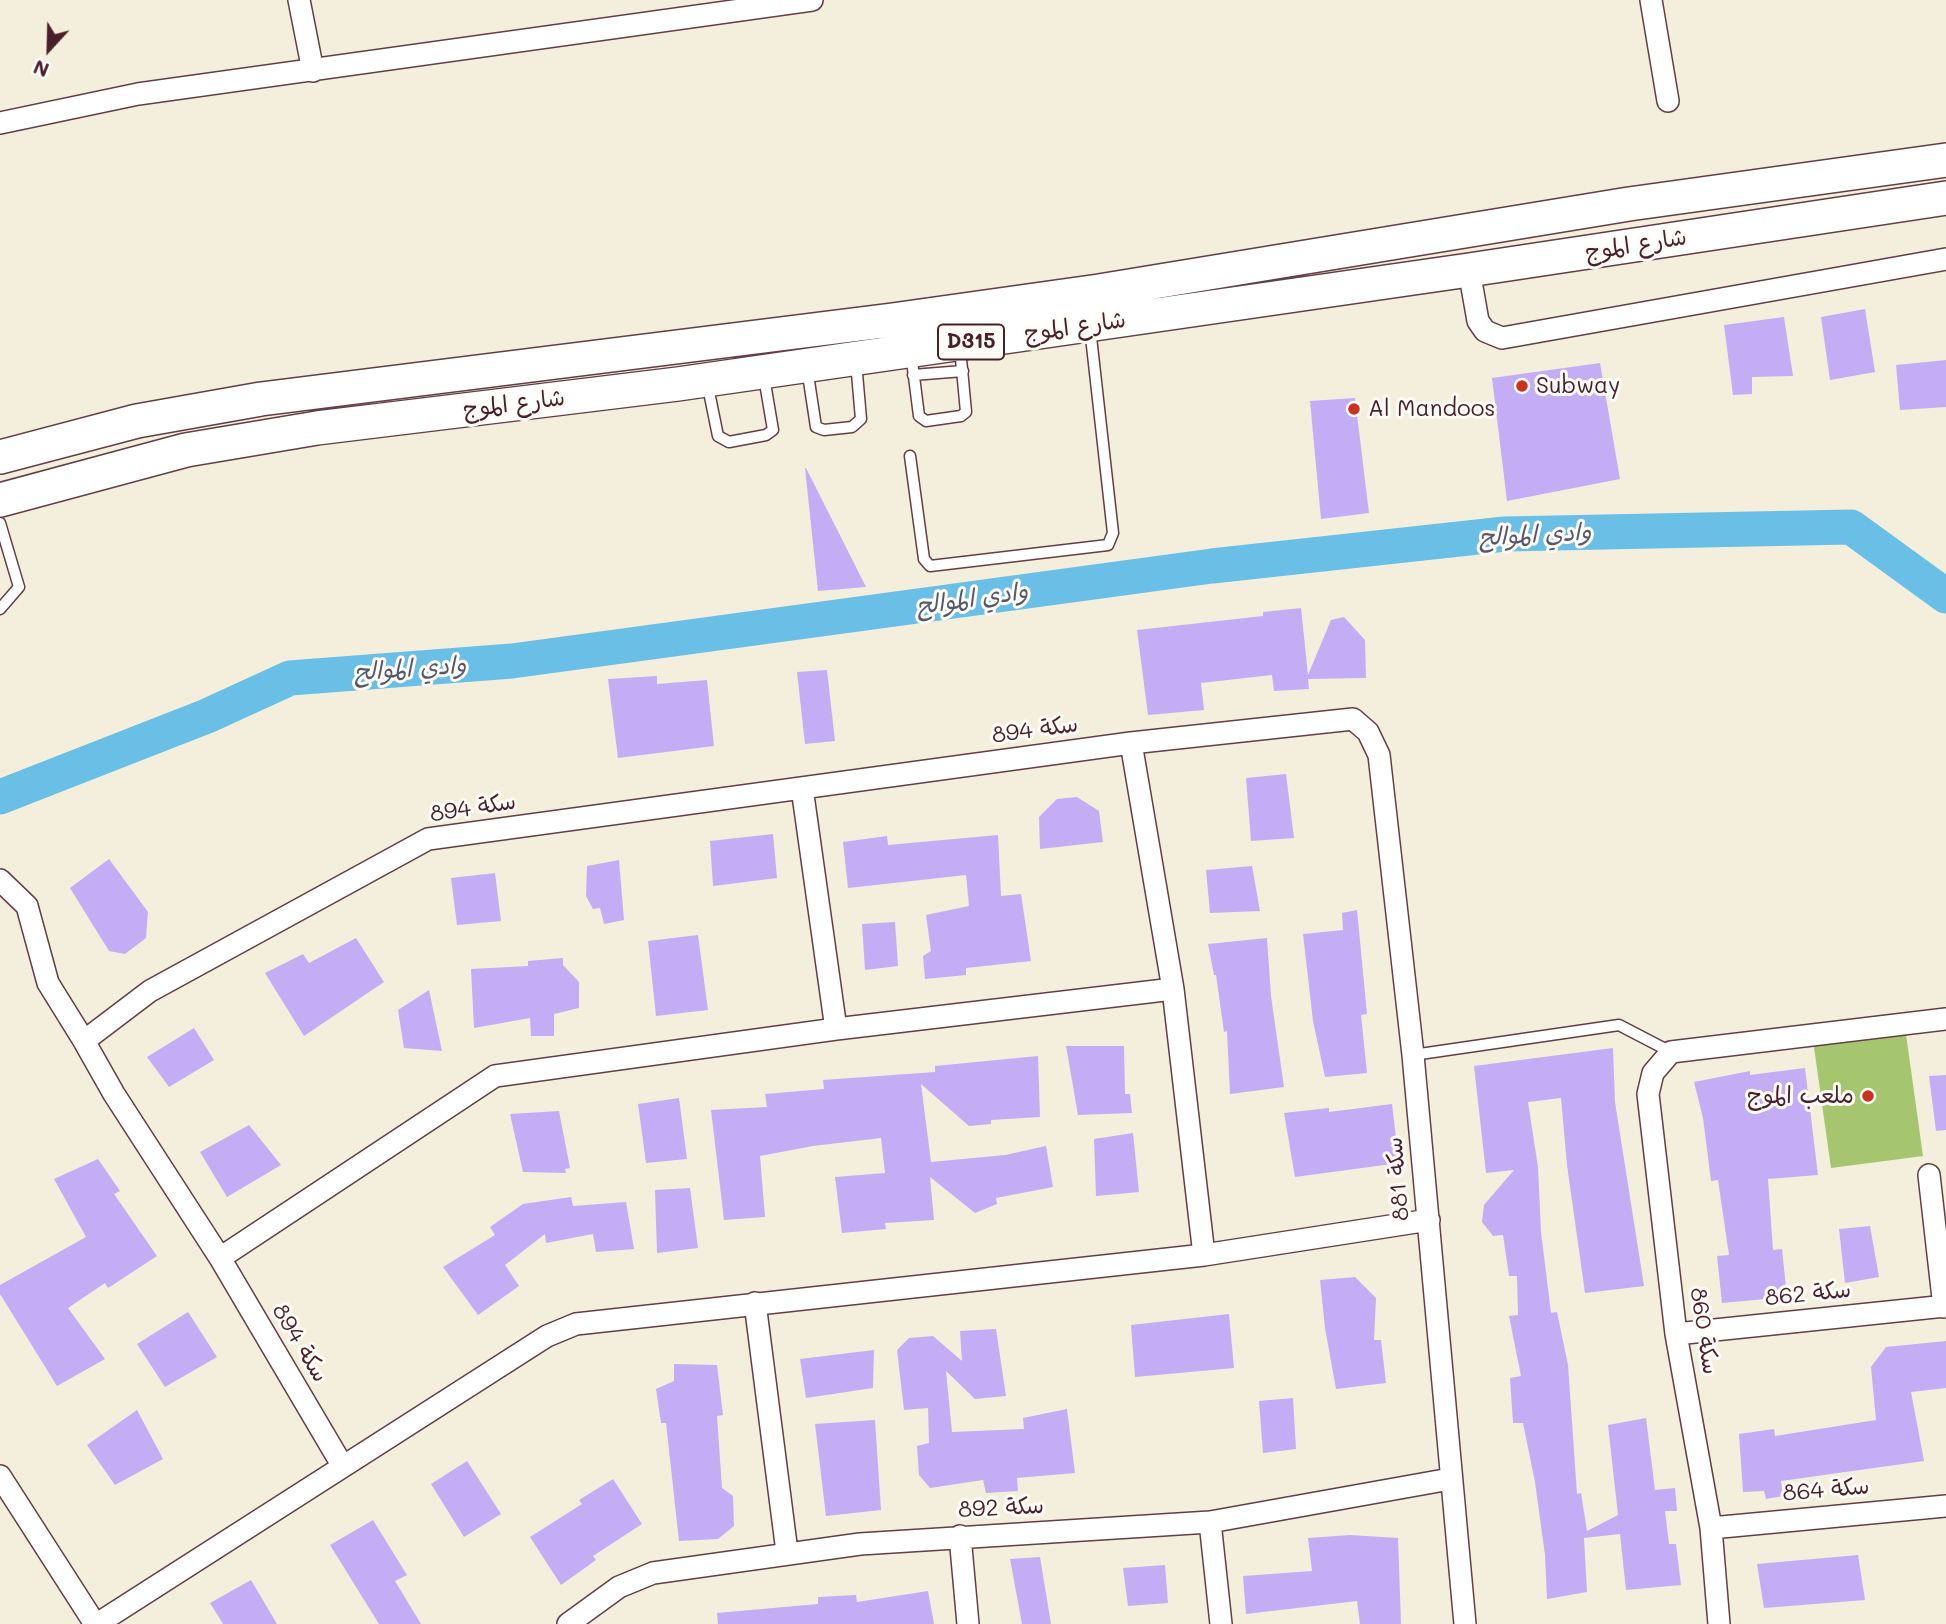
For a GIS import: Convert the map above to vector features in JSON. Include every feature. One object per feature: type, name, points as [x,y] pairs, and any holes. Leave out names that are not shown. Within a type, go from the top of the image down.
[{"type":"main road","name":"شارع الموج","points":[[0,457],[137,421],[261,399],[961,310],[1629,204],[1946,160]]},
{"type":"main road","name":"شارع الموج","points":[[0,500],[186,450],[317,428],[706,380],[856,358],[912,363],[961,357],[1089,325],[1946,198]]},
{"type":"street","points":[[299,0],[313,71]]},
{"type":"street","points":[[0,123],[138,94],[811,0]]},
{"type":"street","points":[[1651,0],[1668,101]]},
{"type":"street","points":[[1469,270],[1478,321],[1485,331],[1503,338],[1946,259]]},
{"type":"street","name":"سكة 894","points":[[342,1465],[220,1258],[114,1094],[84,1041],[150,990],[428,839],[1131,743],[1353,719],[1368,732]]},
{"type":"street","name":"سكة 881","points":[[1368,732],[1379,755],[1413,1055],[1465,1624]]},
{"type":"street","points":[[1131,743],[1173,989],[1204,1255]]},
{"type":"street","points":[[802,788],[836,1029]]},
{"type":"street","points":[[0,880],[27,906],[48,983],[84,1041]]},
{"type":"street","points":[[220,1258],[482,1081],[495,1076],[836,1029],[1173,989]]},
{"type":"street","points":[[1671,1052],[1946,1019]]},
{"type":"street","name":"سكة 860","points":[[1671,1052],[1653,1073],[1648,1094],[1676,1334],[1711,1528],[1719,1624]]},
{"type":"street","points":[[1929,1175],[1945,1307]]},
{"type":"street","points":[[0,1476],[96,1624],[547,1336],[576,1324],[1204,1255],[1429,1220]]},
{"type":"street","points":[[755,1303],[787,1552]]},
{"type":"street","name":"سكة 862","points":[[1676,1334],[1945,1307]]},
{"type":"street","name":"سكة 892","points":[[568,1624],[620,1587],[653,1573],[787,1552],[960,1536],[1210,1522],[1450,1479]]},
{"type":"street","name":"سكة 864","points":[[1711,1528],[1946,1506]]},
{"type":"street","points":[[1210,1522],[1221,1624]]},
{"type":"street","points":[[960,1536],[968,1624]]},
{"type":"lane","points":[[910,456],[924,559],[930,566],[1108,545],[1113,533],[1089,325]]},
{"type":"lane","points":[[912,363],[919,416],[926,421],[961,416],[966,412],[961,357]]},
{"type":"lane","points":[[807,365],[816,427],[824,430],[852,427],[861,419],[856,358]]},
{"type":"lane","points":[[706,380],[718,436],[720,440],[729,442],[766,435],[773,430],[764,372]]},
{"type":"lane","points":[[0,523],[4,553],[19,586],[0,609]]},
{"type":"lane","points":[[1413,1055],[1619,1025],[1671,1052]]},
{"type":"green space","points":[[1904,1020],[1923,1156],[1831,1168],[1812,1033]]},
{"type":"building","points":[[1865,309],[1875,372],[1830,380],[1821,317]]},
{"type":"building","points":[[1784,317],[1793,376],[1752,377],[1752,394],[1733,395],[1724,325]]},
{"type":"building","points":[[1946,360],[1946,407],[1900,410],[1896,365]]},
{"type":"building","points":[[1600,363],[1620,479],[1507,501],[1492,378]]},
{"type":"building","points":[[1355,398],[1369,513],[1321,519],[1310,401]]},
{"type":"building","points":[[806,468],[866,587],[818,591]]},
{"type":"building","points":[[1301,608],[1308,675],[1331,620],[1344,617],[1365,640],[1366,678],[1308,679],[1309,689],[1274,691],[1272,675],[1201,683],[1204,710],[1148,715],[1137,630],[1263,616],[1263,612]]},
{"type":"building","points":[[827,670],[835,741],[805,744],[797,672]]},
{"type":"building","points":[[657,676],[657,684],[707,680],[714,746],[618,758],[608,679]]},
{"type":"building","points":[[1286,774],[1294,838],[1251,841],[1246,778]]},
{"type":"building","points":[[1077,797],[1099,811],[1103,842],[1040,849],[1039,817],[1057,799]]},
{"type":"building","points":[[773,834],[777,878],[713,886],[710,841]]},
{"type":"building","points":[[998,835],[1001,896],[1021,894],[1031,961],[966,968],[966,975],[925,979],[923,956],[931,951],[926,915],[969,906],[966,875],[848,888],[843,842],[887,836],[888,845]]},
{"type":"building","points":[[109,859],[148,912],[146,938],[125,954],[109,951],[70,888]]},
{"type":"building","points":[[619,860],[624,920],[604,924],[600,908],[593,909],[586,896],[587,866]]},
{"type":"building","points":[[1252,866],[1260,911],[1210,913],[1206,870]]},
{"type":"building","points":[[495,873],[501,921],[457,925],[451,878]]},
{"type":"building","points":[[1357,910],[1367,1014],[1361,1015],[1367,1073],[1325,1077],[1313,1021],[1303,934],[1343,930],[1342,913]]},
{"type":"building","points":[[895,922],[898,966],[865,970],[862,924]]},
{"type":"building","points":[[698,935],[708,1010],[656,1016],[648,941]]},
{"type":"building","points":[[356,938],[384,982],[304,1036],[265,973],[303,954],[309,963]]},
{"type":"building","points":[[1267,938],[1271,996],[1284,1087],[1230,1094],[1227,1031],[1224,1032],[1216,975],[1208,944]]},
{"type":"building","points":[[563,958],[563,965],[579,982],[579,1008],[554,1014],[554,1036],[531,1036],[530,1018],[474,1028],[471,969],[528,966],[528,961]]},
{"type":"building","points":[[429,990],[442,1051],[404,1048],[398,1010]]},
{"type":"building","points":[[194,1028],[214,1060],[169,1087],[147,1057]]},
{"type":"building","points":[[1066,1046],[1124,1046],[1125,1094],[1130,1094],[1132,1113],[1078,1115]]},
{"type":"building","points":[[1613,1048],[1615,1102],[1644,1286],[1585,1293],[1567,1165],[1561,1098],[1528,1102],[1538,1167],[1541,1232],[1551,1313],[1557,1312],[1568,1365],[1577,1494],[1581,1493],[1587,1531],[1618,1515],[1608,1425],[1646,1418],[1655,1490],[1675,1488],[1677,1511],[1665,1511],[1669,1544],[1676,1544],[1681,1585],[1626,1590],[1620,1534],[1584,1538],[1587,1592],[1547,1599],[1545,1555],[1535,1482],[1523,1423],[1513,1423],[1510,1378],[1521,1376],[1509,1316],[1518,1315],[1517,1276],[1509,1276],[1503,1235],[1493,1236],[1482,1222],[1484,1205],[1514,1170],[1486,1173],[1474,1066]]},
{"type":"building","points":[[1038,1056],[1040,1117],[991,1120],[991,1124],[969,1126],[921,1084],[931,1162],[1005,1155],[1046,1146],[1053,1187],[996,1198],[997,1204],[975,1213],[930,1177],[934,1220],[885,1223],[886,1229],[842,1233],[835,1177],[885,1173],[881,1138],[760,1156],[765,1217],[724,1220],[711,1110],[767,1107],[765,1094],[824,1089],[823,1080],[935,1072],[935,1066]]},
{"type":"building","points":[[1805,1068],[1818,1175],[1768,1179],[1773,1250],[1782,1249],[1787,1297],[1722,1303],[1717,1256],[1729,1255],[1718,1180],[1711,1181],[1703,1118],[1694,1082],[1750,1071],[1750,1075]]},
{"type":"building","points":[[1946,1075],[1946,1130],[1936,1131],[1929,1076]]},
{"type":"building","points":[[679,1098],[687,1159],[646,1163],[638,1104]]},
{"type":"building","points":[[1392,1104],[1399,1163],[1295,1177],[1284,1113],[1329,1108],[1329,1112]]},
{"type":"building","points":[[559,1111],[570,1168],[565,1169],[566,1173],[523,1172],[510,1114]]},
{"type":"building","points":[[249,1125],[281,1165],[227,1197],[200,1152]]},
{"type":"building","points":[[1133,1133],[1139,1192],[1096,1196],[1094,1139]]},
{"type":"building","points":[[98,1159],[120,1191],[114,1194],[157,1256],[108,1288],[105,1283],[68,1308],[105,1359],[57,1386],[0,1294],[0,1285],[86,1237],[54,1179]]},
{"type":"building","points":[[690,1188],[698,1248],[657,1253],[655,1190]]},
{"type":"building","points":[[571,1197],[573,1206],[626,1202],[634,1249],[596,1252],[593,1234],[546,1243],[545,1234],[505,1265],[519,1286],[478,1315],[443,1267],[495,1235],[490,1227],[523,1204]]},
{"type":"building","points":[[1870,1226],[1879,1277],[1845,1283],[1839,1229]]},
{"type":"building","points":[[1355,1277],[1376,1298],[1374,1340],[1381,1340],[1386,1383],[1336,1389],[1320,1280]]},
{"type":"building","points":[[188,1312],[217,1357],[165,1387],[137,1344]]},
{"type":"building","points":[[1229,1314],[1234,1368],[1135,1377],[1131,1325]]},
{"type":"building","points":[[996,1329],[1006,1396],[975,1399],[946,1371],[952,1432],[1024,1429],[1023,1418],[1067,1409],[1075,1473],[1017,1478],[1018,1491],[986,1493],[983,1480],[930,1488],[919,1475],[917,1446],[929,1443],[928,1408],[904,1410],[897,1350],[909,1338],[933,1336],[962,1361],[960,1331]]},
{"type":"building","points":[[1946,1341],[1946,1388],[1911,1392],[1924,1461],[1781,1481],[1783,1496],[1766,1499],[1764,1491],[1743,1492],[1739,1434],[1774,1429],[1775,1436],[1876,1420],[1871,1367],[1886,1347]]},
{"type":"building","points":[[874,1350],[873,1388],[806,1398],[800,1359]]},
{"type":"building","points":[[674,1364],[717,1365],[723,1415],[717,1416],[722,1488],[733,1496],[734,1526],[718,1539],[679,1541],[666,1423],[661,1423],[656,1389],[674,1381]]},
{"type":"building","points":[[1293,1398],[1296,1449],[1263,1453],[1259,1401]]},
{"type":"building","points":[[137,1410],[163,1459],[115,1485],[87,1445]]},
{"type":"building","points":[[875,1420],[881,1510],[826,1516],[815,1424]]},
{"type":"building","points":[[467,1461],[501,1514],[464,1537],[431,1484]]},
{"type":"building","points":[[613,1479],[642,1524],[593,1556],[596,1560],[561,1585],[530,1537],[582,1504],[579,1500]]},
{"type":"building","points":[[373,1520],[407,1575],[395,1581],[421,1624],[379,1624],[330,1545]]},
{"type":"building","points":[[1350,1535],[1398,1538],[1401,1624],[1360,1624],[1357,1601],[1246,1614],[1243,1576],[1312,1571],[1308,1538]]},
{"type":"building","points":[[1858,1555],[1865,1600],[1764,1608],[1757,1564]]},
{"type":"building","points":[[1040,1557],[1051,1624],[1022,1624],[1010,1559]]},
{"type":"building","points":[[1165,1565],[1168,1603],[1128,1606],[1123,1568]]},
{"type":"building","points":[[251,1580],[277,1624],[223,1624],[210,1603]]},
{"type":"building","points":[[928,1591],[934,1624],[718,1624],[717,1613],[818,1604],[818,1597],[856,1595],[857,1602]]},
{"type":"waterway","name":"وادي الموالح","points":[[0,797],[207,716],[290,678],[512,661],[1212,566],[1505,534],[1851,527],[1946,596]]},
{"type":"place","name":"Subway","points":[[1522,386]]},
{"type":"place","name":"Al Mandoos","points":[[1354,409]]},
{"type":"place","name":"ملعب الموج","points":[[1868,1096]]}]
